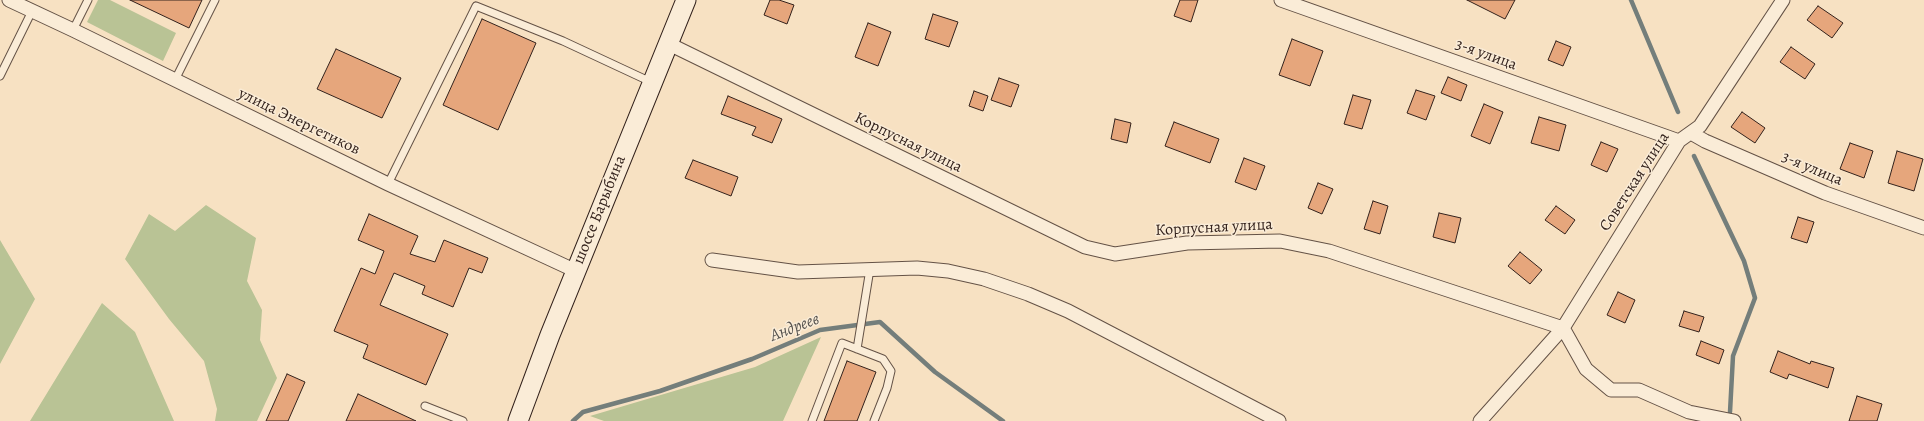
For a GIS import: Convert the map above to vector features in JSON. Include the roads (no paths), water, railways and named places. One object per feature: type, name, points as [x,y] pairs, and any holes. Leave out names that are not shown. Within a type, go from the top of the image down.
[{"type":"main road","name":"шоссе Барыбина","points":[[518,421],[576,271],[686,0]]},
{"type":"street","name":"улица Энергетиков","points":[[9,0],[74,30],[388,184],[576,271]]},
{"type":"street","name":"3-я улица","points":[[1281,0],[1679,141]]},
{"type":"street","name":"Советская улица","points":[[1480,421],[1563,328],[1679,141],[1700,126],[1783,0]]},
{"type":"street","name":"Корпусная улица","points":[[669,44],[1086,248],[1115,254],[1187,243],[1280,241],[1329,251],[1563,328]]},
{"type":"street","name":"3-я улица","points":[[1691,133],[1705,141],[1825,194],[1924,228]]},
{"type":"street","points":[[712,260],[798,272],[917,268],[948,271],[984,279],[1028,294],[1068,311],[1144,349],[1279,421]]},
{"type":"street","points":[[1563,328],[1586,370],[1611,390],[1639,390],[1689,412],[1734,421]]},
{"type":"lane","points":[[74,30],[88,0]]},
{"type":"lane","points":[[176,80],[215,0]]},
{"type":"lane","points":[[388,184],[476,6],[563,41],[652,82]]},
{"type":"lane","points":[[0,76],[32,11]]},
{"type":"lane","points":[[857,349],[870,269]]},
{"type":"lane","points":[[812,421],[842,343],[883,359],[891,371],[887,388],[874,421]]},
{"type":"lane","points":[[425,406],[463,421]]},
{"type":"waterway","points":[[1631,0],[1678,112]]},
{"type":"waterway","points":[[1694,156],[1744,261],[1755,298],[1733,356],[1730,412]]},
{"type":"waterway","name":"Андреев","points":[[573,421],[583,412],[660,391],[752,359],[820,330],[880,322],[935,372],[1003,421]]}]
